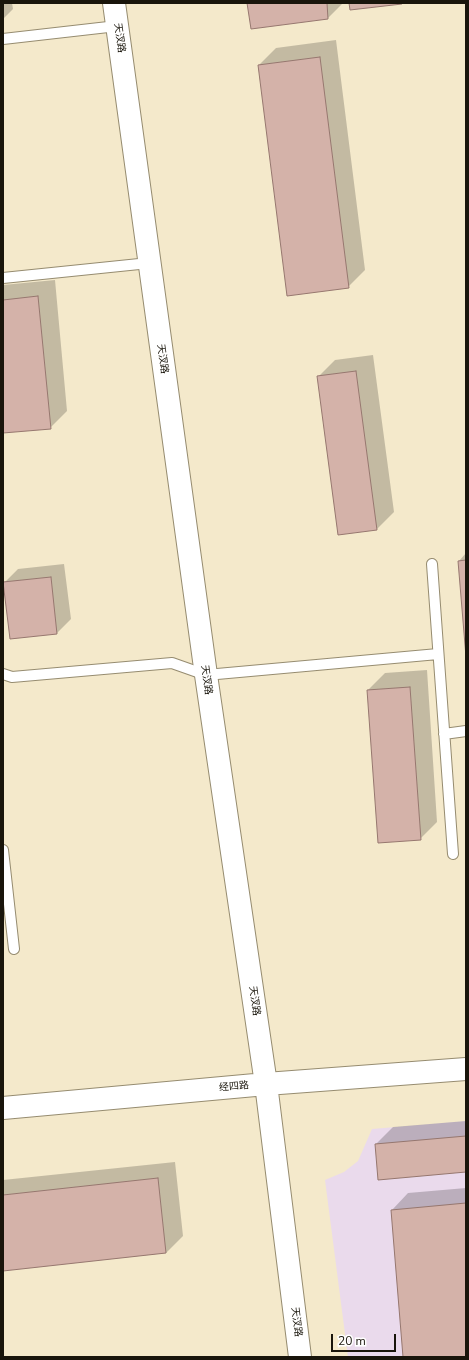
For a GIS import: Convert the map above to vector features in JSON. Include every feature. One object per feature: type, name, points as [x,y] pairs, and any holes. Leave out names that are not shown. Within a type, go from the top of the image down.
[{"type":"street","name":"天汊路","points":[[114,3],[206,675],[266,1084],[300,1357]]},
{"type":"street","name":"经四路","points":[[3,1108],[266,1084],[466,1069]]},
{"type":"lane","points":[[3,39],[117,26]]},
{"type":"lane","points":[[3,278],[149,263]]},
{"type":"lane","points":[[432,564],[453,854]]},
{"type":"lane","points":[[3,674],[12,677],[172,663],[206,675],[438,654]]},
{"type":"lane","points":[[444,734],[466,731]]},
{"type":"lane","points":[[3,850],[14,949]]},
{"type":"shaded area","points":[[466,1121],[466,1357],[348,1357],[325,1180],[344,1172],[358,1161],[372,1129]]},
{"type":"building","points":[[247,3],[327,3],[328,19],[251,29]]},
{"type":"building","points":[[349,3],[401,3],[402,4],[350,10]]},
{"type":"building","points":[[320,57],[349,288],[287,296],[258,65]]},
{"type":"building","points":[[38,296],[51,429],[3,433],[3,300]]},
{"type":"building","points":[[356,371],[377,530],[338,535],[317,376]]},
{"type":"building","points":[[466,560],[466,657],[458,561]]},
{"type":"building","points":[[51,577],[57,634],[10,639],[3,582]]},
{"type":"building","points":[[410,687],[421,840],[378,843],[367,690]]},
{"type":"building","points":[[466,1136],[466,1172],[378,1180],[375,1144]]},
{"type":"building","points":[[158,1178],[166,1253],[3,1271],[3,1195]]},
{"type":"building","points":[[466,1203],[466,1357],[403,1357],[391,1210]]}]
